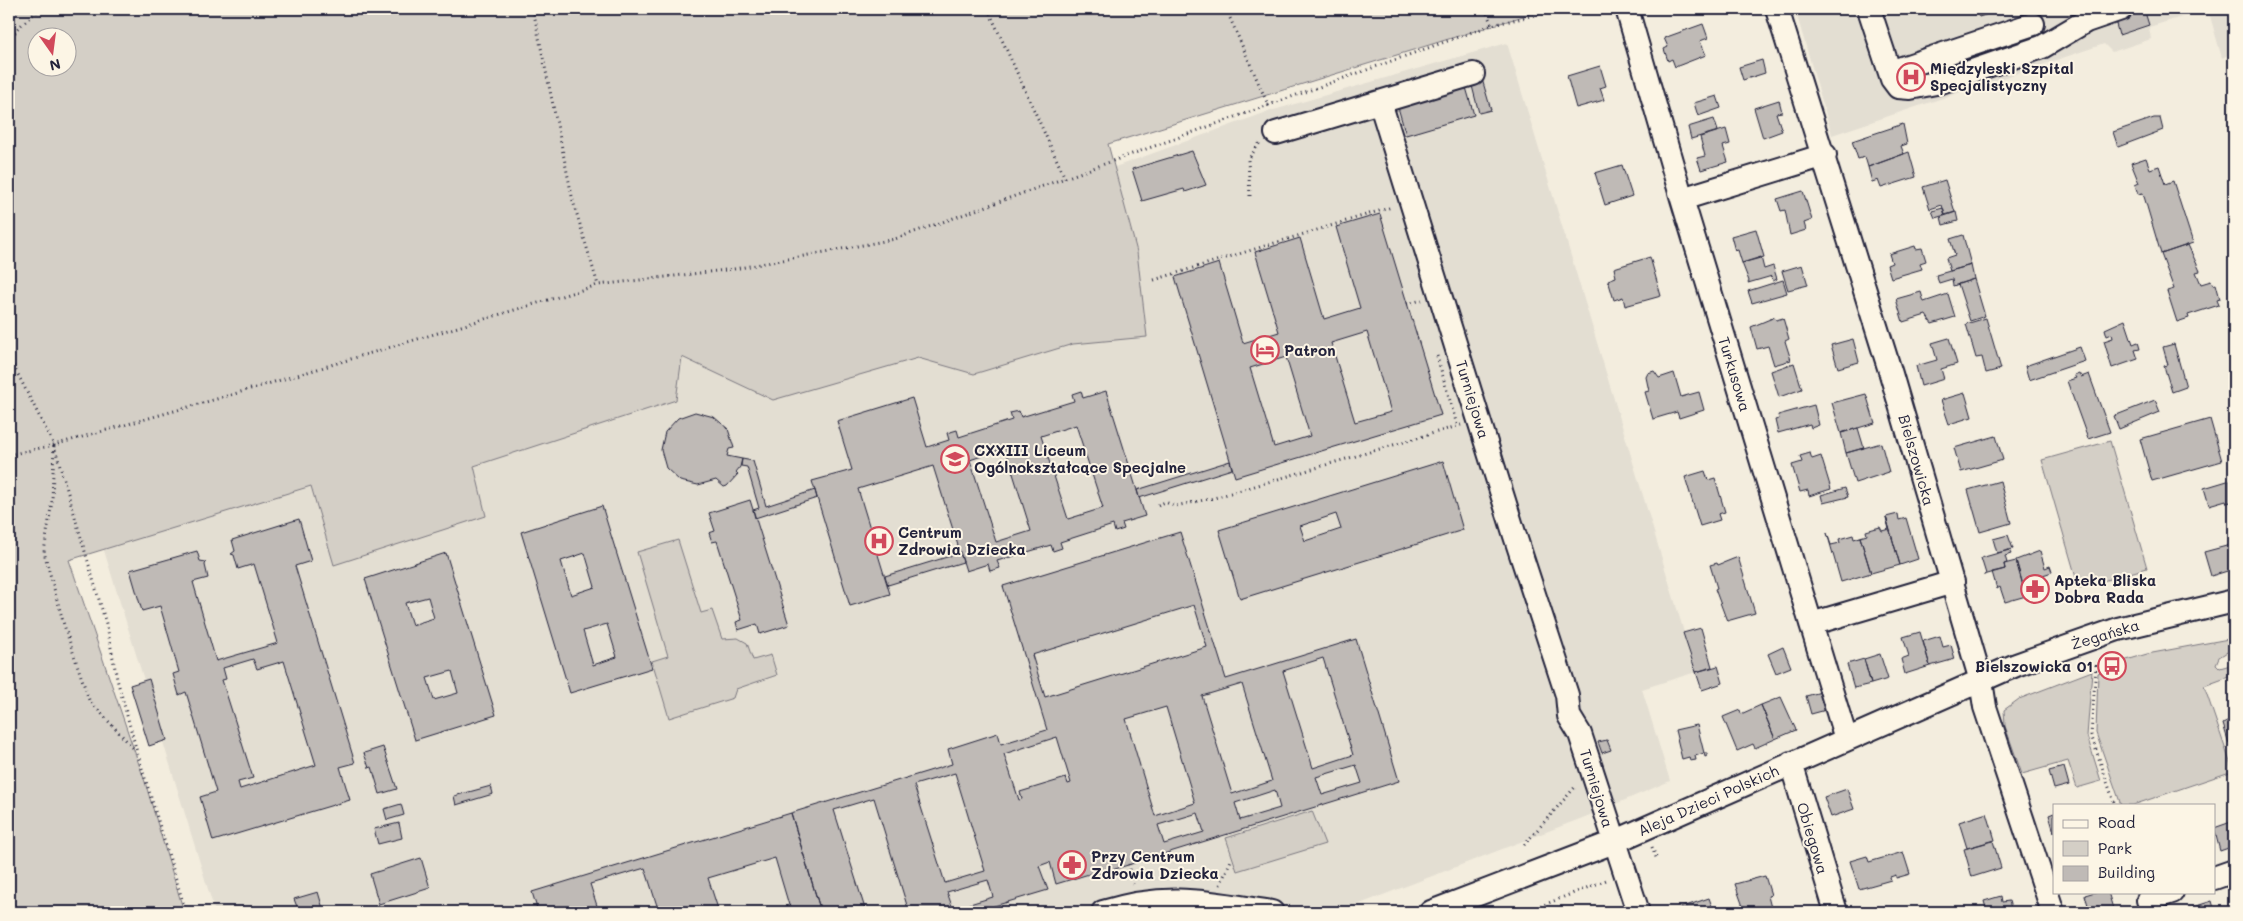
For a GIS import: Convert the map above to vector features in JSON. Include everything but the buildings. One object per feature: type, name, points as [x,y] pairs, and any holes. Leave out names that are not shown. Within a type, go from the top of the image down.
[{"type":"street","name":"Turkusowa","points":[[1627,9],[1682,199],[1846,739]]},
{"type":"street","name":"Bielszowicka","points":[[1777,9],[1825,155],[1953,582],[1981,681],[1985,707],[2052,912]]},
{"type":"street","points":[[1869,9],[1890,72],[1898,87],[1910,88],[1941,82],[2042,47],[2086,21],[2121,9]]},
{"type":"street","points":[[1890,72],[2031,16],[2042,47]]},
{"type":"street","points":[[1276,133],[1473,74]]},
{"type":"street","name":"Turniejowa","points":[[1380,102],[1519,550],[1568,695],[1569,716],[1580,734],[1638,912]]},
{"type":"street","points":[[1682,199],[1825,155]]},
{"type":"street","points":[[1811,624],[1953,582]]},
{"type":"street","name":"Żegańska","points":[[1981,681],[2016,665],[2099,635],[2171,614],[2234,601]]},
{"type":"street","name":"Aleja Dzieci Polskich","points":[[1431,912],[1614,842],[1790,763],[1981,681]]},
{"type":"street","name":"Obiegowa","points":[[1790,763],[1836,912]]},
{"type":"street","points":[[2216,877],[2234,871]]},
{"type":"street","points":[[2150,906],[2169,894]]},
{"type":"street","points":[[1103,912],[1125,905],[1159,900],[1181,900],[1272,912]]},
{"type":"path","points":[[9,41],[18,28],[40,9]]},
{"type":"path","points":[[533,9],[573,201],[598,285]]},
{"type":"path","points":[[988,9],[1065,178]]},
{"type":"path","points":[[1226,9],[1269,107]]},
{"type":"path","points":[[1485,9],[1492,25]]},
{"type":"path","points":[[9,455],[54,445],[490,319],[598,285],[734,268],[895,239],[1269,107],[1492,25],[1561,9]]},
{"type":"path","points":[[1250,196],[1248,160],[1259,142],[1276,133]]},
{"type":"path","points":[[1154,280],[1392,207]]},
{"type":"path","points":[[9,357],[54,445],[108,627],[117,680],[137,752],[186,912]]},
{"type":"path","points":[[1158,505],[1165,502],[1175,506],[1214,498],[1457,425],[1466,425]]},
{"type":"path","points":[[54,445],[52,501],[44,552],[64,625],[89,700],[137,752]]},
{"type":"path","points":[[2096,665],[2091,735],[2115,804]]},
{"type":"path","points":[[1524,844],[1591,768]]},
{"type":"path","points":[[1652,846],[1657,860]]},
{"type":"path","points":[[1218,890],[1232,858]]},
{"type":"path","points":[[1129,864],[1133,884]]},
{"type":"path","points":[[1526,912],[1617,876]]},
{"type":"path","points":[[1006,902],[1010,912]]},
{"type":"shaded area","name":"Międzyleski Szpital Specjalistyczny","points":[[1795,9],[2208,9],[2149,27],[2151,39],[2112,52],[2104,44],[1832,135]]},
{"type":"shaded area","points":[[2208,9],[2234,9],[2234,52],[2222,58]]},
{"type":"shaded area","name":"Centrum Zdrowia Dziecka","points":[[1507,43],[1696,672],[1642,689],[1670,781],[1585,817],[1339,912],[215,912],[163,742],[149,746],[130,685],[144,680],[73,450],[899,245],[1267,112]]},
{"type":"green space","points":[[9,9],[1546,9],[1108,144],[1137,252],[1147,337],[1073,344],[974,374],[918,358],[773,400],[682,357],[676,400],[474,466],[486,516],[334,565],[311,486],[69,560],[145,782],[184,912],[9,912]]},
{"type":"green space","points":[[2110,441],[2147,568],[2079,588],[2042,460]]},
{"type":"green space","points":[[678,540],[701,613],[712,610],[722,639],[738,638],[747,643],[753,660],[771,655],[777,675],[736,689],[733,698],[669,718],[652,661],[668,656],[637,552]]},
{"type":"green space","points":[[2234,638],[2234,648],[2219,657],[2216,664],[2220,668],[2234,664],[2234,675],[2204,686],[2233,771],[2136,804],[2121,804],[2096,733],[2098,673],[2120,666],[2120,662],[2147,654]]},
{"type":"green space","points":[[2092,671],[2087,736],[2101,781],[2077,788],[2068,761],[2022,774],[2005,726],[2004,710],[2019,699]]},
{"type":"green space","points":[[1312,811],[1325,844],[1237,871],[1226,838]]},
{"type":"place","name":"Międzyleski Szpital Specjalistyczny","points":[[1911,77]]},
{"type":"place","name":"Patron","points":[[1265,350]]},
{"type":"place","name":"CXXIII Liceum Ogólnokształcące Specjalne","points":[[955,459]]},
{"type":"place","name":"Centrum Zdrowia Dziecka","points":[[879,541]]},
{"type":"place","name":"Apteka Bliska Dobra Rada","points":[[2035,589]]},
{"type":"place","name":"Bielszowicka 01","points":[[2112,666]]},
{"type":"place","name":"Przy Centrum Zdrowia Dziecka","points":[[1072,865]]}]
